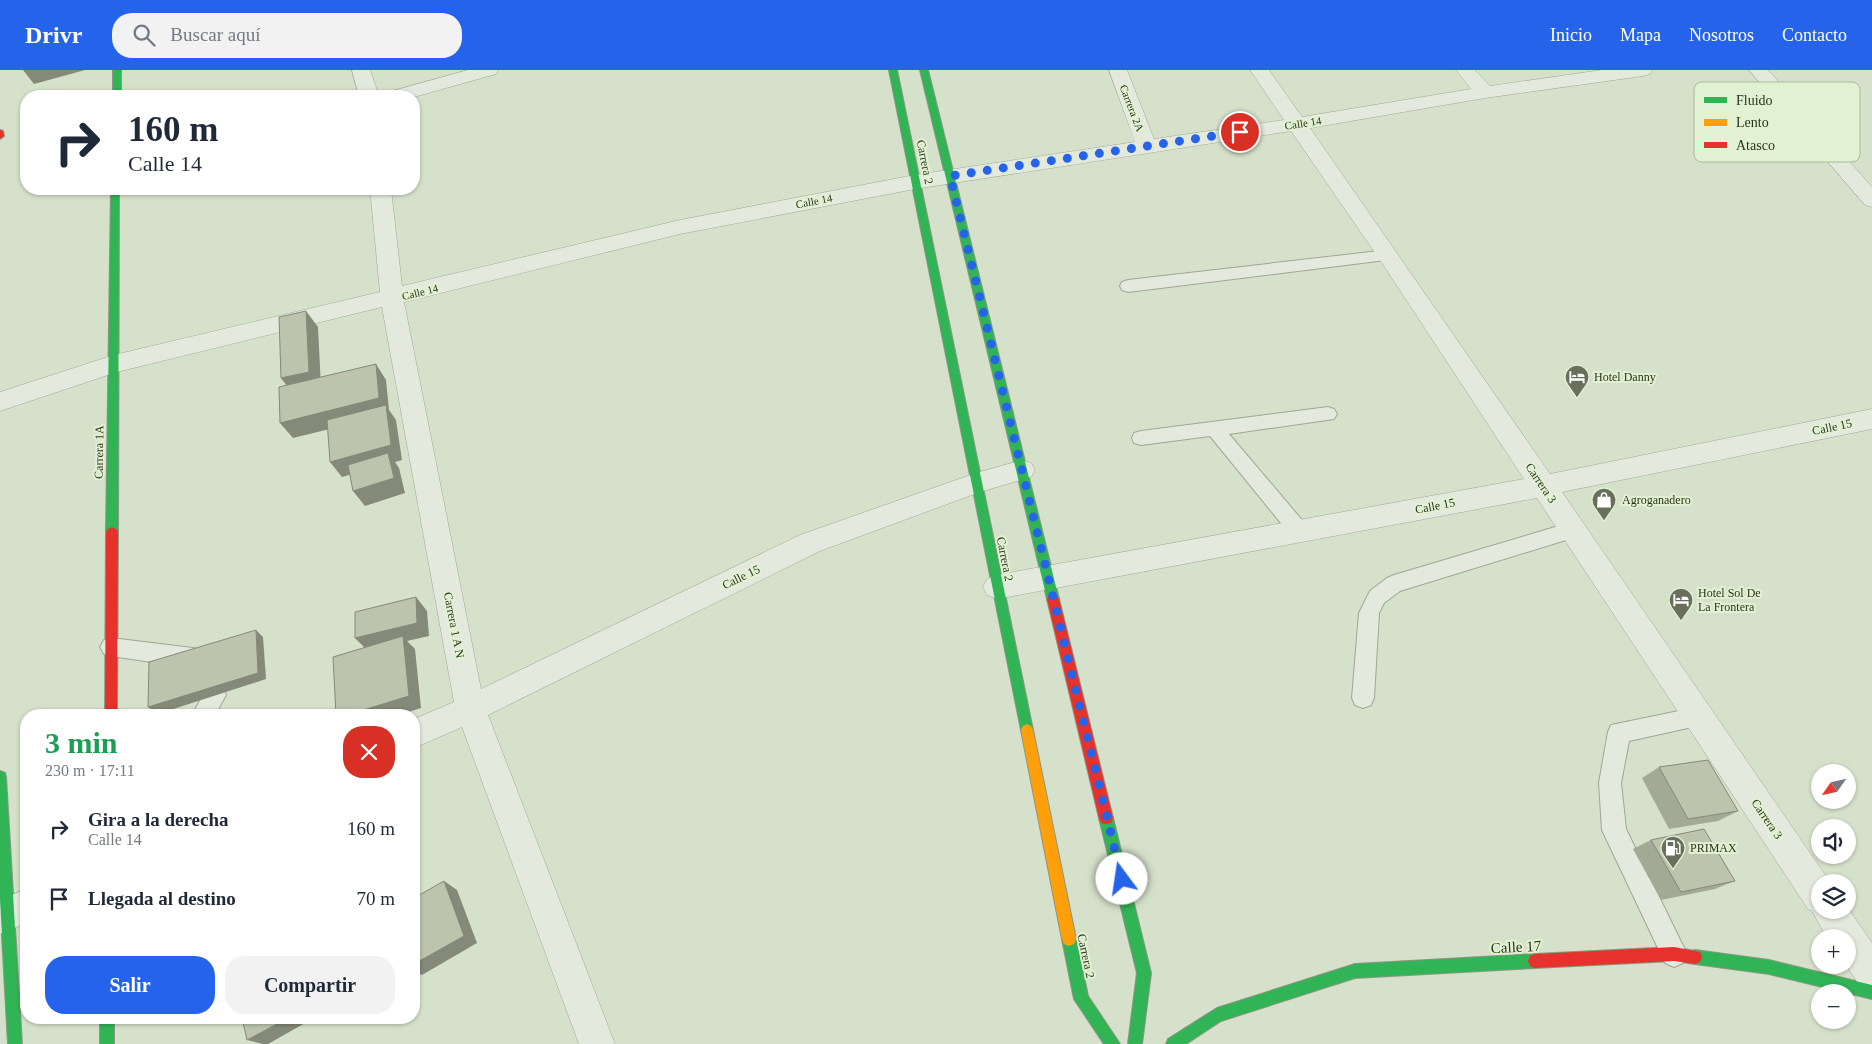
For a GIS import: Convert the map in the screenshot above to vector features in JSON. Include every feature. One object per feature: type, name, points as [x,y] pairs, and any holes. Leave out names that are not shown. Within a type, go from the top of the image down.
[{"type":"street","points":[[117,70],[117,90]]},
{"type":"street","points":[[361,70],[367,90]]},
{"type":"street","points":[[417,90],[489,70]]},
{"type":"street","name":"Carrera 2","points":[[893,70],[1081,998],[1113,1044]]},
{"type":"street","name":"Carrera 2","points":[[924,70],[1144,973],[1135,1044]]},
{"type":"street","name":"Carrera 2A","points":[[1118,70],[1147,146]]},
{"type":"street","name":"Carrera 3","points":[[1259,70],[1388,255],[1811,884]]},
{"type":"street","points":[[1466,70],[1485,92]]},
{"type":"street","name":"Calle 14","points":[[0,402],[114,364],[392,299],[680,228],[950,176],[1297,124],[1485,92],[1643,70]]},
{"type":"street","points":[[1758,70],[1769,82]]},
{"type":"street","points":[[1839,162],[1872,200]]},
{"type":"street","name":"Carrera 1A","points":[[111,709],[115,195]]},
{"type":"street","name":"Carrera 1 A N","points":[[381,195],[392,299],[470,709],[597,1044]]},
{"type":"street","name":"Calle 15","points":[[997,587],[1543,486],[1872,419]]},
{"type":"street","name":"Calle 15","points":[[420,731],[470,709],[810,543],[976,483],[1022,470]]},
{"type":"street","points":[[0,778],[11,912],[15,1044]]},
{"type":"street","points":[[1856,951],[1872,974]]},
{"type":"street","name":"Calle 17","points":[[1172,1044],[1217,1015],[1356,971],[1674,954],[1769,967],[1872,992]]},
{"type":"street","points":[[107,1044],[108,1024]]},
{"type":"lane","points":[[1128,286],[1388,255]]},
{"type":"lane","points":[[1141,438],[1328,414]]},
{"type":"lane","points":[[1214,428],[1300,532]]},
{"type":"lane","points":[[1363,698],[1369,613],[1377,597],[1394,584],[1572,530]]},
{"type":"lane","points":[[111,647],[193,658]]},
{"type":"lane","points":[[206,709],[215,695]]},
{"type":"lane","points":[[1674,954],[1614,830],[1610,783],[1619,732],[1698,717]]},
{"type":"building","points":[[306,311],[309,372],[281,378],[279,317]]},
{"type":"building","points":[[376,364],[379,398],[280,423],[279,387]]},
{"type":"building","points":[[386,405],[391,445],[330,462],[327,420]]},
{"type":"building","points":[[388,453],[394,478],[353,491],[348,465]]},
{"type":"building","points":[[416,597],[417,623],[355,638],[355,612]]},
{"type":"building","points":[[256,630],[258,673],[148,707],[149,662]]},
{"type":"building","points":[[403,636],[409,696],[367,709],[336,709],[333,657]]},
{"type":"building","points":[[1708,760],[1738,811],[1688,819],[1659,767]]},
{"type":"building","points":[[1704,829],[1735,881],[1681,892],[1651,840]]},
{"type":"building","points":[[444,881],[464,936],[420,961],[420,895]]},
{"type":"building","points":[[243,1024],[277,1024],[247,1040]]},
{"type":"traffic: fast","points":[[117,70],[117,90]]},
{"type":"traffic: fast","points":[[893,70],[1027,730]]},
{"type":"traffic: fast","points":[[924,70],[1053,599]]},
{"type":"traffic: fast","points":[[112,532],[115,195]]},
{"type":"traffic: fast","points":[[0,777],[15,1044]]},
{"type":"traffic: fast","points":[[1106,818],[1144,973],[1135,1044]]},
{"type":"traffic: fast","points":[[1069,939],[1081,999],[1113,1044]]},
{"type":"traffic: fast","points":[[1695,957],[1769,967],[1872,992]]},
{"type":"traffic: fast","points":[[1173,1044],[1217,1015],[1355,971],[1535,961]]},
{"type":"traffic: fast","points":[[107,1024],[107,1044]]},
{"type":"traffic: slow","points":[[1027,730],[1069,939]]},
{"type":"traffic: jam","points":[[111,709],[112,532]]},
{"type":"traffic: jam","points":[[1053,599],[1106,818]]},
{"type":"traffic: jam","points":[[1535,961],[1674,954],[1695,957]]},
{"type":"place","name":"Hotel Danny","points":[[1577,398]]},
{"type":"place","name":"Agroganadero","points":[[1604,521]]},
{"type":"place","name":"Hotel Sol De La Frontera","points":[[1681,621]]},
{"type":"place","name":"PRIMAX","points":[[1673,869]]},
{"type":"route","points":[[1122,879],[950,176],[1240,132]]}]
